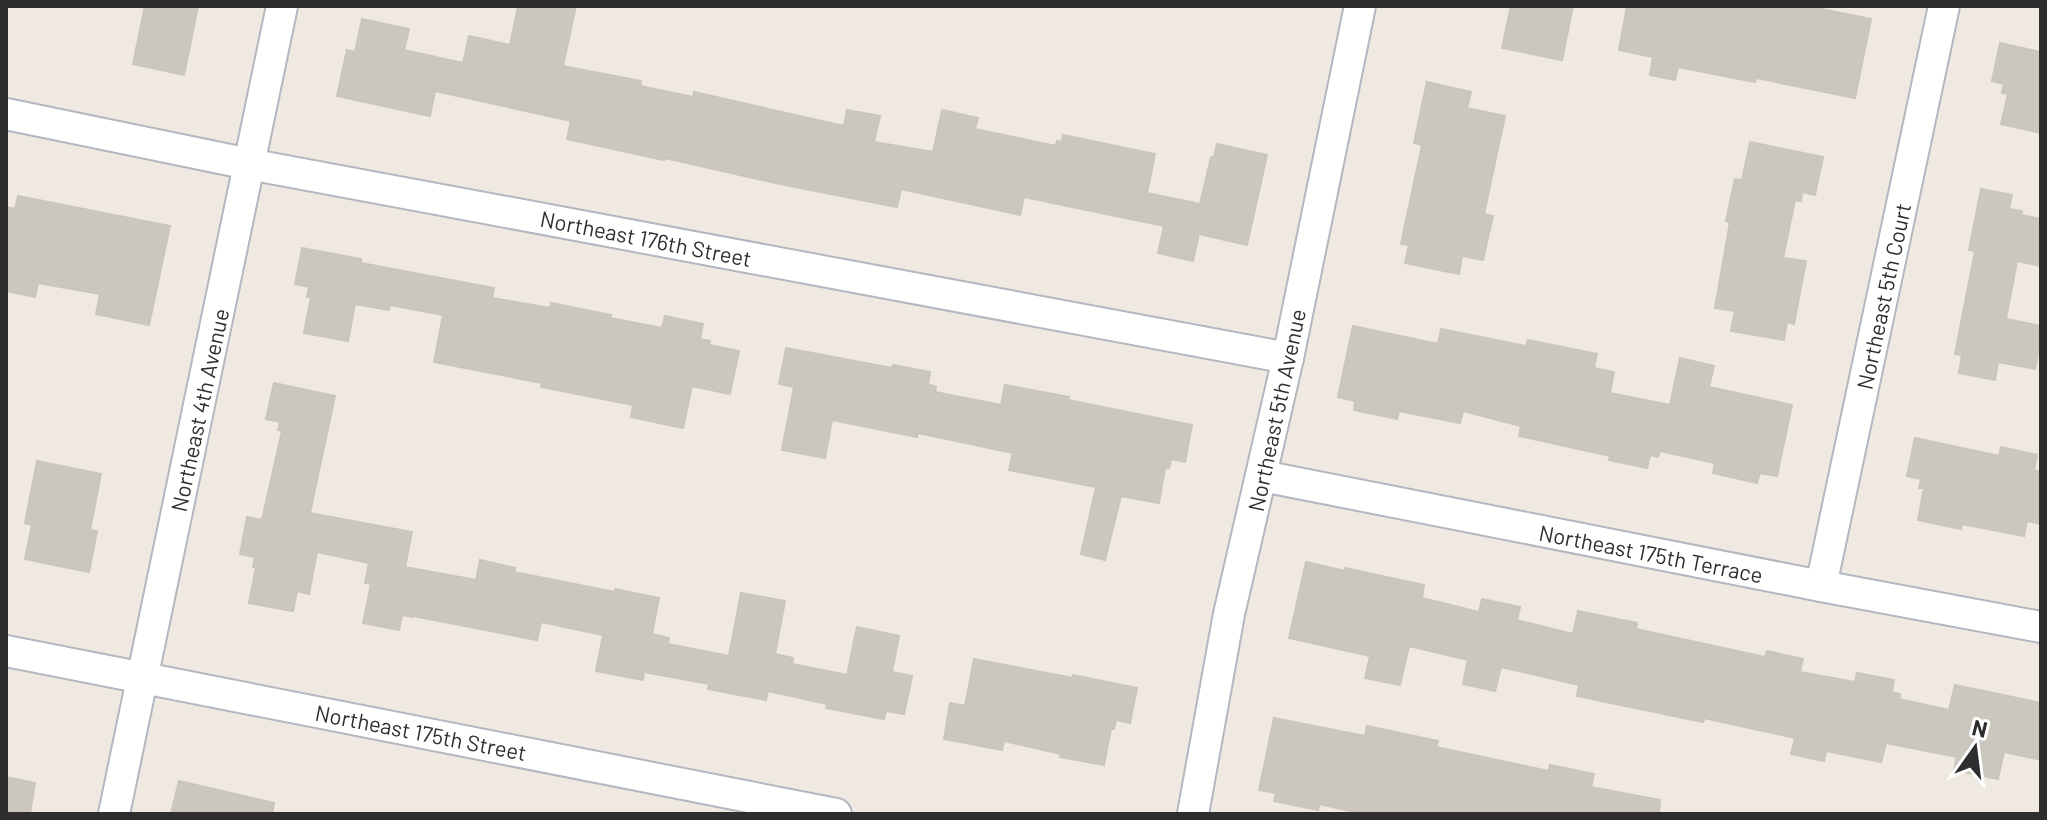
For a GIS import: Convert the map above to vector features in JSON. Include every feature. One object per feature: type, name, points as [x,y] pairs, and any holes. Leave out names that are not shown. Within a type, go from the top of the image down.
[{"type":"street","name":"Northeast 4th Avenue","points":[[114,814],[282,6]]},
{"type":"street","name":"Northeast 5th Avenue","points":[[1193,814],[1229,614],[1288,358],[1360,6]]},
{"type":"street","name":"Northeast 5th Court","points":[[1821,586],[1944,6]]},
{"type":"street","name":"Northeast 176th Street","points":[[6,114],[249,164],[1288,358]]},
{"type":"street","name":"Northeast 175th Terrace","points":[[1262,476],[2041,627]]},
{"type":"street","name":"Northeast 175th Street","points":[[6,651],[836,814]]},
{"type":"building","points":[[145,6],[198,6],[184,75],[133,64]]},
{"type":"building","points":[[518,6],[576,6],[563,66],[641,81],[640,86],[693,97],[694,92],[844,126],[847,110],[880,116],[874,142],[933,152],[942,110],[978,118],[975,129],[1056,146],[1057,141],[1062,142],[1063,135],[1155,154],[1147,193],[1200,204],[1217,144],[1267,155],[1247,245],[1199,234],[1193,261],[1158,253],[1164,226],[1024,197],[1020,215],[901,189],[897,207],[567,139],[571,121],[435,91],[430,116],[337,96],[347,50],[355,52],[362,19],[409,29],[404,50],[463,63],[469,36],[510,45]]},
{"type":"building","points":[[1511,6],[1573,6],[1562,60],[1502,48]]},
{"type":"building","points":[[1627,6],[1806,6],[1871,19],[1855,98],[1756,78],[1755,82],[1678,67],[1675,80],[1650,75],[1653,57],[1619,50]]},
{"type":"building","points":[[2000,43],[2041,52],[2041,133],[2001,124],[2008,94],[2002,93],[2004,84],[1992,81]]},
{"type":"building","points":[[1427,82],[1471,92],[1467,108],[1505,116],[1484,214],[1493,216],[1483,260],[1462,256],[1459,274],[1405,263],[1409,245],[1401,244],[1422,145],[1414,143]]},
{"type":"building","points":[[1750,142],[1823,157],[1815,195],[1802,192],[1801,201],[1795,200],[1783,258],[1806,261],[1794,324],[1787,322],[1784,340],[1731,331],[1735,311],[1715,308],[1730,222],[1726,221],[1735,179],[1742,180]]},
{"type":"building","points":[[1981,189],[2012,195],[2009,209],[2041,219],[2041,266],[2017,261],[2006,319],[2041,326],[2035,369],[1998,362],[1995,380],[1959,373],[1962,355],[1955,354],[1975,251],[1969,250]]},
{"type":"building","points":[[18,196],[170,226],[149,325],[96,314],[100,294],[38,283],[35,297],[6,291],[6,207],[15,209]]},
{"type":"building","points":[[302,248],[361,259],[361,263],[494,288],[492,298],[550,308],[551,303],[662,328],[665,316],[703,324],[700,339],[710,341],[709,345],[739,351],[730,394],[692,386],[683,428],[631,417],[633,405],[434,362],[443,315],[390,305],[389,310],[355,304],[348,341],[304,333],[311,297],[307,297],[309,287],[295,284]]},
{"type":"building","points":[[1353,326],[1438,344],[1441,329],[1526,346],[1528,340],[1597,354],[1594,368],[1614,372],[1610,393],[1670,405],[1680,358],[1714,366],[1709,387],[1792,405],[1777,476],[1760,473],[1757,483],[1713,473],[1715,463],[1660,451],[1658,457],[1650,455],[1647,468],[1609,460],[1610,456],[1519,436],[1521,426],[1463,411],[1460,423],[1399,411],[1397,419],[1354,410],[1355,401],[1338,397]]},
{"type":"building","points":[[786,348],[930,372],[928,384],[936,387],[935,392],[1001,405],[1005,385],[1192,425],[1185,462],[1171,459],[1169,468],[1165,468],[1159,503],[1121,496],[1105,560],[1081,554],[1096,487],[1009,470],[1013,453],[918,433],[917,437],[832,420],[825,458],[782,450],[794,387],[779,384]]},
{"type":"building","points":[[274,383],[335,396],[310,513],[412,532],[405,567],[476,580],[480,560],[515,568],[514,572],[659,598],[652,634],[669,638],[668,644],[729,656],[741,593],[785,601],[775,654],[793,658],[792,664],[847,675],[857,627],[899,636],[892,672],[912,676],[904,714],[886,711],[884,719],[826,708],[827,704],[768,691],[766,700],[708,689],[709,684],[644,672],[643,680],[596,671],[603,635],[541,622],[537,640],[413,616],[402,615],[399,630],[363,623],[371,584],[365,583],[369,563],[317,552],[309,594],[297,591],[293,611],[249,603],[255,557],[240,554],[247,517],[262,520],[282,431],[278,430],[280,422],[266,419]]},
{"type":"building","points":[[1915,438],[1999,456],[2001,447],[2037,455],[2034,470],[2041,472],[2041,524],[2027,521],[2024,536],[1962,524],[1961,529],[1918,520],[1924,488],[1919,488],[1921,479],[1907,476]]},
{"type":"building","points":[[37,461],[101,474],[90,530],[97,531],[89,572],[25,559],[32,525],[25,523]]},
{"type":"building","points":[[1306,562],[1424,585],[1422,598],[1479,612],[1482,599],[1520,607],[1517,620],[1573,634],[1578,611],[1637,623],[1636,629],[1765,657],[1767,651],[1803,659],[1800,672],[1855,682],[1857,673],[1894,680],[1892,692],[1900,694],[1899,699],[1949,710],[1955,685],[2041,703],[2041,760],[2004,752],[1998,779],[1954,770],[1957,757],[1886,743],[1881,762],[1826,751],[1824,761],[1791,754],[1795,738],[1704,718],[1703,722],[1577,696],[1579,685],[1501,667],[1495,691],[1463,684],[1468,660],[1409,646],[1400,685],[1365,678],[1370,656],[1289,638]]},
{"type":"building","points":[[974,659],[1137,688],[1130,723],[1116,720],[1114,729],[1111,729],[1104,765],[1060,757],[1061,754],[1004,741],[1002,750],[944,739],[950,703],[965,706]]},
{"type":"building","points":[[1274,718],[1365,736],[1367,726],[1438,741],[1436,747],[1549,771],[1550,765],[1594,774],[1591,787],[1660,800],[1659,814],[1364,814],[1319,804],[1318,810],[1274,801],[1276,793],[1259,790]]},
{"type":"building","points":[[6,777],[35,783],[30,814],[6,814]]},
{"type":"building","points":[[179,781],[274,803],[272,814],[171,814]]}]
